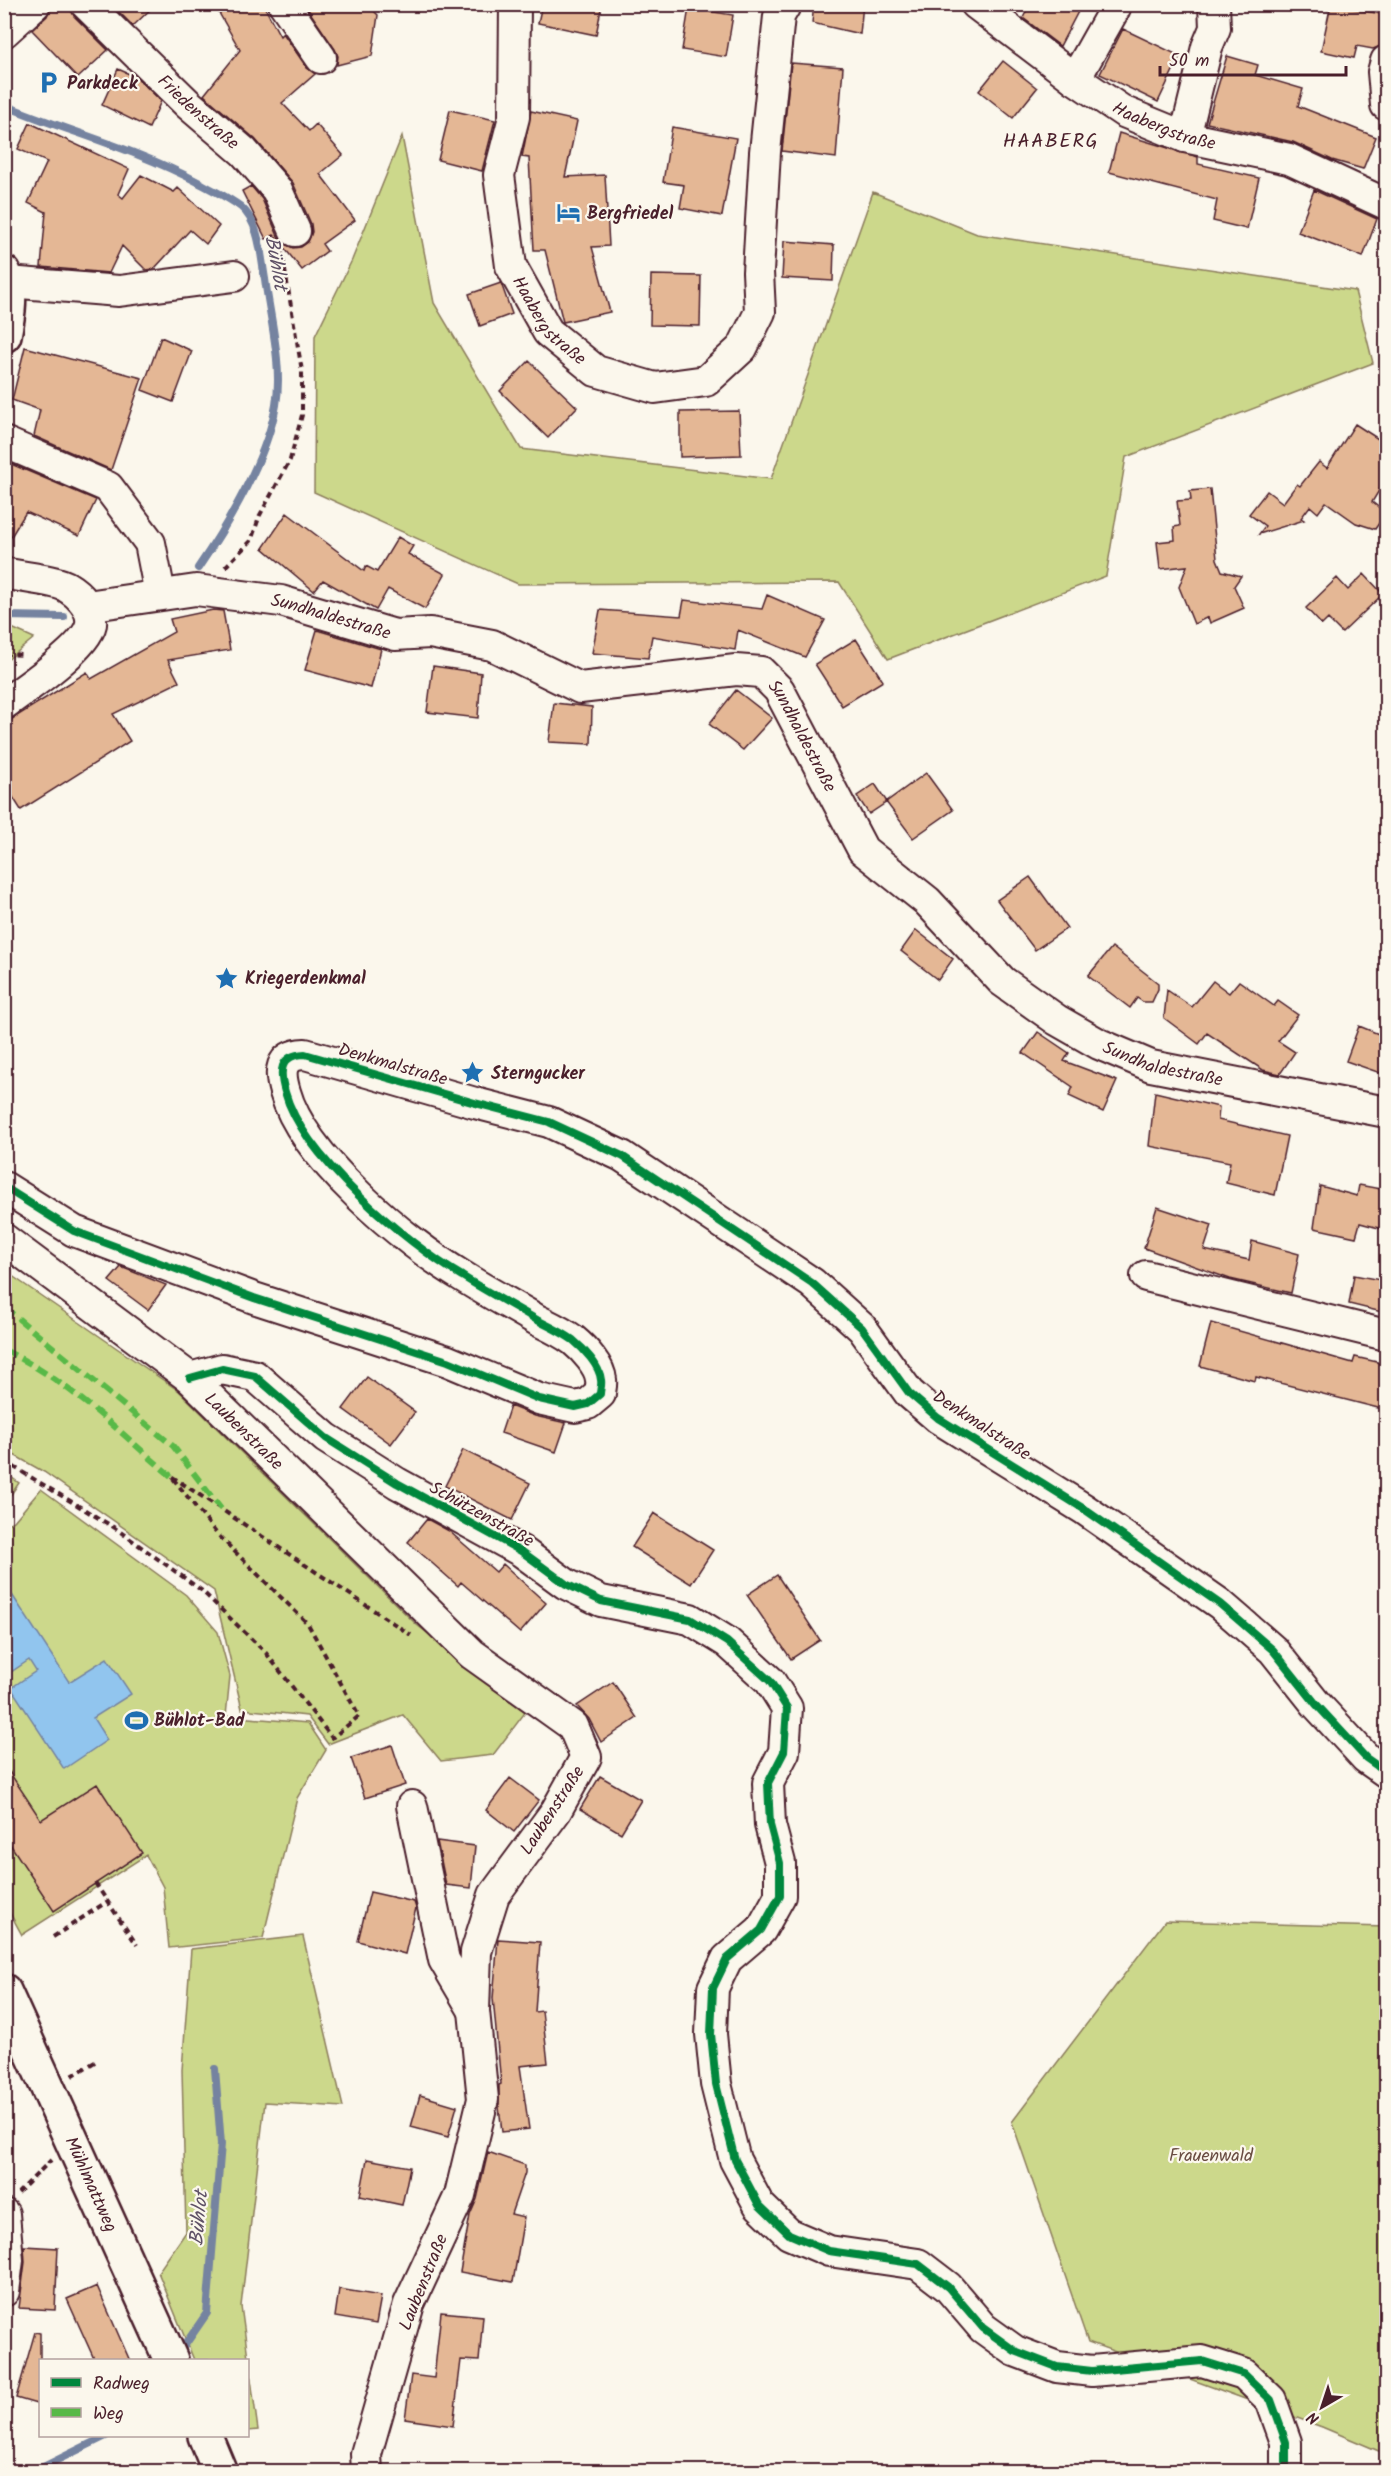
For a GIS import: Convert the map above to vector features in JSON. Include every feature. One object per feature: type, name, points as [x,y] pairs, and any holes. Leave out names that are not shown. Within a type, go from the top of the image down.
[{"type":"main road","points":[[4,335],[8,317],[6,277]]},
{"type":"main road","name":"Mühlmattweg","points":[[7,2004],[166,2352]]},
{"type":"main road","points":[[205,2437],[220,2472]]},
{"type":"street","points":[[4,32],[35,4]]},
{"type":"street","name":"Friedenstraße","points":[[86,4],[188,104],[244,152],[277,190],[295,231]]},
{"type":"street","points":[[284,4],[321,58]]},
{"type":"street","name":"Haabergstraße","points":[[515,4],[514,117],[499,175],[511,266],[548,332],[596,371],[655,388],[706,381],[742,348],[760,312],[758,272],[765,152],[779,16],[786,4]]},
{"type":"street","name":"Haabergstraße","points":[[976,4],[1075,79],[1124,112],[1185,137],[1289,159],[1384,194]]},
{"type":"street","points":[[1185,137],[1208,46],[1215,28],[1214,4]]},
{"type":"street","points":[[1075,79],[1115,8]]},
{"type":"street","points":[[1386,61],[1383,72],[1386,105]]},
{"type":"street","points":[[6,277],[119,291],[234,276]]},
{"type":"street","points":[[4,442],[108,487],[150,543],[160,594]]},
{"type":"street","points":[[4,573],[66,586],[87,606],[91,624],[80,642],[47,673],[4,704]]},
{"type":"street","name":"Sundhaldestraße","points":[[87,606],[196,590],[281,601],[395,635],[430,633],[492,645],[580,688],[736,670],[760,672],[779,690],[863,850],[927,901],[1002,981],[1058,1020],[1099,1044],[1150,1066],[1386,1112]]},
{"type":"street","name":"Denkmalstraße","points":[[4,1187],[74,1231],[254,1298],[448,1361],[539,1400],[575,1407],[588,1404],[600,1394],[602,1379],[591,1358],[572,1340],[452,1269],[418,1246],[358,1196],[319,1153],[289,1106],[280,1075],[287,1059],[293,1054],[304,1053],[464,1100],[549,1122],[622,1155],[812,1283],[862,1328],[909,1392],[938,1418],[1084,1509],[1220,1604],[1273,1650],[1316,1704],[1366,1758],[1386,1773]]},
{"type":"street","name":"Laubenstraße","points":[[4,1239],[190,1378],[472,1654],[573,1726],[586,1757],[556,1811],[494,1895],[477,1952],[474,2011],[483,2099],[460,2195],[409,2304],[366,2454],[367,2472]]},
{"type":"street","points":[[1146,1276],[1386,1335]]},
{"type":"street","name":"Schützenstraße","points":[[190,1378],[222,1369],[255,1376],[326,1438],[397,1483],[521,1551],[566,1584],[601,1601],[690,1619],[727,1642],[770,1681],[787,1708],[784,1752],[768,1783],[770,1825],[780,1863],[780,1896],[761,1930],[727,1959],[713,1988],[711,2034],[716,2084],[735,2160],[759,2205],[789,2234],[829,2251],[918,2264],[948,2286],[983,2328],[1015,2351],[1057,2367],[1092,2371],[1202,2361],[1244,2374],[1271,2400],[1286,2442],[1286,2472]]},
{"type":"street","points":[[412,1806],[444,1960],[474,2011]]},
{"type":"street","points":[[4,2291],[8,2260],[10,2205]]},
{"type":"path","points":[[196,590],[237,558],[251,541],[260,515],[290,460],[302,415],[302,371],[280,240],[295,231]]},
{"type":"path","points":[[4,1461],[115,1528],[201,1590],[266,1653],[332,1738],[359,1716],[308,1624],[217,1533],[171,1476],[418,1639]]},
{"type":"path","points":[[95,1883],[137,1945]]},
{"type":"path","points":[[53,1937],[108,1901]]},
{"type":"path","points":[[10,2205],[54,2157]]},
{"type":"green space","points":[[402,136],[434,303],[521,449],[771,479],[873,192],[977,234],[1355,291],[1373,363],[1126,457],[1106,576],[888,659],[839,582],[518,584],[314,492],[315,336],[352,260]]},
{"type":"green space","points":[[5,625],[34,638],[5,662]]},
{"type":"green space","points":[[5,1271],[179,1391],[417,1625],[527,1710],[493,1755],[441,1761],[403,1715],[328,1744],[307,1716],[242,1709],[214,1591],[44,1472],[5,1450]]},
{"type":"green space","points":[[4,1472],[19,1483],[5,1503],[4,1503]]},
{"type":"green space","name":"Bühlot-Bad","points":[[41,1489],[186,1595],[218,1632],[230,1676],[226,1716],[308,1723],[326,1750],[297,1798],[263,1938],[169,1948],[163,1887],[146,1855],[22,1935],[4,1902],[4,1525],[14,1521]]},
{"type":"green space","name":"Frauenwald","points":[[1165,1921],[1386,1927],[1386,2454],[1322,2427],[1088,2342],[1012,2122]]},
{"type":"green space","points":[[303,1936],[343,2107],[265,2102],[241,2306],[248,2359],[194,2359],[158,2272],[186,2232],[182,2070],[191,1949]]},
{"type":"green space","points":[[249,2364],[258,2430],[249,2431]]},
{"type":"water","points":[[5,1584],[69,1682],[107,1658],[131,1694],[93,1718],[107,1740],[64,1769],[11,1688],[36,1671],[29,1660],[5,1676]]},
{"type":"building","points":[[52,4],[69,4],[74,16],[108,50],[78,78],[32,30],[47,16]]},
{"type":"building","points":[[111,4],[156,4],[133,26]]},
{"type":"building","points":[[214,4],[263,4],[280,36],[283,33],[307,68],[315,74],[282,103],[309,131],[316,124],[343,155],[320,174],[355,220],[322,244],[327,251],[302,270],[274,235],[266,239],[242,191],[251,186],[262,199],[279,238],[284,244],[293,248],[301,247],[308,242],[312,232],[311,224],[293,183],[255,139],[204,95],[240,50]]},
{"type":"building","points":[[311,4],[367,4],[378,15],[372,56],[337,65],[338,56],[335,49],[307,8]]},
{"type":"building","points":[[542,4],[602,4],[596,35],[538,23]]},
{"type":"building","points":[[814,4],[863,4],[860,34],[812,23]]},
{"type":"building","points":[[1030,4],[1082,4],[1060,46],[1023,18]]},
{"type":"building","points":[[1331,4],[1386,15],[1386,44],[1373,49],[1357,46],[1354,58],[1321,51]]},
{"type":"building","points":[[689,8],[733,15],[726,57],[682,50]]},
{"type":"building","points":[[1123,29],[1180,56],[1158,102],[1100,74]]},
{"type":"building","points":[[1227,56],[1258,65],[1255,75],[1303,89],[1298,106],[1376,137],[1363,169],[1332,160],[1293,142],[1207,123]]},
{"type":"building","points":[[1003,61],[1037,88],[1013,118],[979,91]]},
{"type":"building","points":[[791,63],[843,67],[836,158],[782,151]]},
{"type":"building","points":[[118,69],[136,77],[161,101],[149,128],[102,105]]},
{"type":"building","points":[[450,110],[495,120],[482,171],[438,160]]},
{"type":"building","points":[[531,111],[577,121],[565,177],[605,175],[609,246],[592,247],[610,312],[563,322],[545,250],[534,250],[529,158],[522,157]]},
{"type":"building","points":[[30,123],[129,169],[118,194],[123,198],[141,175],[174,192],[178,188],[219,226],[206,244],[190,230],[154,269],[146,270],[122,246],[109,273],[41,267],[46,212],[28,203],[47,162],[18,149]]},
{"type":"building","points":[[672,127],[736,138],[722,216],[680,208],[684,185],[663,182]]},
{"type":"building","points":[[1119,133],[1198,157],[1198,164],[1259,178],[1247,229],[1213,221],[1217,200],[1109,172]]},
{"type":"building","points":[[1314,190],[1377,219],[1363,257],[1298,232]]},
{"type":"building","points":[[784,241],[834,245],[833,281],[782,278]]},
{"type":"building","points":[[651,275],[701,276],[700,326],[650,325]]},
{"type":"building","points":[[501,283],[512,314],[480,326],[469,294]]},
{"type":"building","points":[[161,337],[192,351],[173,402],[142,390]]},
{"type":"building","points":[[25,347],[142,378],[111,470],[34,436],[40,410],[12,400]]},
{"type":"building","points":[[529,361],[577,407],[548,438],[500,391]]},
{"type":"building","points":[[739,411],[741,455],[680,457],[680,412]]},
{"type":"building","points":[[1355,424],[1386,444],[1386,479],[1372,502],[1386,513],[1375,529],[1356,523],[1326,502],[1318,513],[1310,506],[1301,518],[1304,520],[1259,534],[1265,526],[1249,514],[1267,491],[1283,503],[1297,484],[1300,486],[1319,462],[1327,468]]},
{"type":"building","points":[[4,461],[96,500],[79,536],[26,512],[4,548]]},
{"type":"building","points":[[1210,489],[1217,559],[1222,571],[1241,576],[1234,586],[1244,608],[1210,623],[1208,617],[1194,624],[1179,587],[1187,566],[1160,569],[1157,542],[1175,540],[1174,527],[1180,526],[1177,501],[1191,500],[1190,491]]},
{"type":"building","points":[[287,513],[364,571],[366,566],[377,572],[398,537],[413,546],[408,554],[445,574],[425,609],[388,589],[376,610],[323,580],[314,591],[263,548]]},
{"type":"building","points":[[1364,574],[1383,594],[1342,633],[1328,619],[1322,625],[1306,608],[1337,578],[1348,590]]},
{"type":"building","points":[[767,595],[825,620],[805,657],[738,630],[735,650],[652,636],[648,658],[592,653],[600,610],[681,616],[684,600],[762,609]]},
{"type":"building","points":[[213,610],[223,611],[230,650],[168,660],[179,682],[113,714],[130,741],[21,810],[4,783],[4,724],[87,672],[91,679],[174,632],[170,619]]},
{"type":"building","points":[[317,630],[381,649],[371,688],[305,670]]},
{"type":"building","points":[[856,639],[883,681],[842,706],[815,664]]},
{"type":"building","points":[[433,666],[481,673],[478,718],[427,712]]},
{"type":"building","points":[[736,690],[772,718],[743,750],[709,724]]},
{"type":"building","points":[[554,703],[592,707],[591,744],[549,742]]},
{"type":"building","points":[[926,773],[953,810],[913,838],[886,802]]},
{"type":"building","points":[[875,784],[887,802],[869,814],[857,796]]},
{"type":"building","points":[[1030,877],[1067,928],[1035,950],[997,900]]},
{"type":"building","points":[[916,930],[953,959],[938,980],[901,951]]},
{"type":"building","points":[[1112,947],[1158,983],[1158,989],[1152,1002],[1143,1002],[1137,998],[1130,1008],[1088,976]]},
{"type":"building","points":[[1213,981],[1229,993],[1239,981],[1274,1006],[1278,1001],[1298,1015],[1278,1041],[1295,1052],[1280,1074],[1263,1070],[1207,1033],[1199,1044],[1164,1018],[1167,990],[1192,1007]]},
{"type":"building","points":[[1359,1026],[1386,1037],[1386,1075],[1346,1061]]},
{"type":"building","points":[[1038,1032],[1069,1053],[1064,1061],[1117,1081],[1103,1112],[1069,1096],[1073,1087],[1023,1053]]},
{"type":"building","points":[[1155,1092],[1219,1107],[1218,1120],[1287,1136],[1275,1195],[1226,1183],[1230,1162],[1149,1146]]},
{"type":"building","points":[[1359,1185],[1386,1190],[1386,1230],[1360,1223],[1356,1237],[1314,1228],[1320,1186],[1357,1196]]},
{"type":"building","points":[[1157,1207],[1212,1225],[1204,1250],[1249,1260],[1252,1241],[1299,1254],[1291,1293],[1230,1279],[1144,1248]]},
{"type":"building","points":[[121,1267],[166,1285],[148,1310],[109,1281]]},
{"type":"building","points":[[1354,1275],[1386,1281],[1386,1313],[1349,1304]]},
{"type":"building","points":[[1211,1323],[1353,1363],[1355,1357],[1386,1364],[1386,1410],[1256,1377],[1255,1381],[1200,1366]]},
{"type":"building","points":[[367,1377],[415,1412],[391,1444],[343,1409]]},
{"type":"building","points":[[510,1406],[535,1416],[566,1423],[556,1452],[501,1433]]},
{"type":"building","points":[[463,1450],[530,1483],[512,1520],[445,1486]]},
{"type":"building","points":[[654,1513],[713,1550],[691,1584],[632,1547]]},
{"type":"building","points":[[427,1519],[449,1531],[496,1572],[503,1564],[546,1603],[520,1633],[461,1582],[458,1586],[408,1542]]},
{"type":"building","points":[[777,1575],[820,1640],[791,1659],[747,1595]]},
{"type":"building","points":[[613,1682],[637,1718],[601,1742],[589,1719],[577,1706]]},
{"type":"building","points":[[392,1745],[405,1785],[365,1798],[351,1758]]},
{"type":"building","points":[[4,1764],[41,1820],[97,1784],[142,1853],[54,1911],[4,1835]]},
{"type":"building","points":[[600,1776],[641,1800],[621,1833],[580,1809]]},
{"type":"building","points":[[510,1778],[539,1800],[514,1832],[486,1810]]},
{"type":"building","points":[[437,1841],[475,1846],[471,1888],[446,1885]]},
{"type":"building","points":[[370,1892],[414,1902],[416,1908],[405,1954],[358,1941]]},
{"type":"building","points":[[498,1939],[540,1942],[535,2012],[542,2011],[548,2063],[520,2066],[529,2129],[502,2132],[499,2107],[499,2085],[501,2084],[493,1998]]},
{"type":"building","points":[[420,2095],[457,2106],[448,2137],[411,2127]]},
{"type":"building","points":[[488,2152],[525,2165],[525,2173],[511,2214],[524,2217],[513,2282],[460,2272],[470,2215],[477,2199]]},
{"type":"building","points":[[367,2159],[410,2167],[402,2205],[360,2196]]},
{"type":"building","points":[[24,2246],[58,2248],[55,2310],[19,2308],[25,2262]]},
{"type":"building","points":[[97,2286],[129,2359],[94,2359],[67,2299]]},
{"type":"building","points":[[339,2289],[381,2296],[376,2324],[335,2317]]},
{"type":"building","points":[[441,2312],[483,2316],[479,2361],[461,2360],[453,2426],[405,2419],[411,2375],[434,2378]]},
{"type":"building","points":[[35,2332],[40,2333],[39,2405],[16,2398]]},
{"type":"waterway","name":"Bühlot","points":[[4,105],[175,170],[236,203],[247,214],[256,231],[275,342],[278,374],[276,405],[264,447],[245,490],[198,568]]},
{"type":"waterway","name":"Bühlot","points":[[4,616],[64,617]]},
{"type":"waterway","name":"Bühlot","points":[[178,2355],[207,2313],[221,2144],[215,2069]]},
{"type":"waterway","name":"Bühlot","points":[[33,2472],[104,2437]]},
{"type":"marked path","points":[[4,1307],[173,1446],[221,1509]]},
{"type":"marked path","points":[[4,1350],[50,1376],[71,1391],[171,1476]]},
{"type":"cycle path","points":[[4,1187],[74,1231],[254,1298],[448,1361],[539,1399],[575,1407],[588,1404],[600,1394],[600,1375],[586,1353],[564,1334],[471,1282],[439,1261],[359,1196],[312,1143],[295,1117],[285,1092],[282,1078],[283,1066],[290,1058],[305,1054],[549,1122],[622,1156],[812,1283],[862,1328],[909,1393],[938,1418],[1084,1509],[1220,1604],[1273,1650],[1316,1704],[1366,1758],[1386,1772]]},
{"type":"cycle path","points":[[190,1378],[222,1369],[255,1376],[326,1438],[397,1483],[521,1551],[566,1584],[601,1601],[690,1619],[727,1642],[770,1681],[787,1708],[784,1752],[768,1783],[770,1825],[780,1863],[780,1896],[761,1930],[727,1959],[713,1988],[711,2034],[716,2084],[735,2160],[759,2205],[789,2234],[829,2251],[918,2264],[948,2287],[983,2328],[1015,2351],[1057,2367],[1092,2371],[1202,2361],[1244,2374],[1271,2400],[1286,2442],[1286,2472]]},
{"type":"cycle path","points":[[4,2214],[8,2260],[4,2291]]},
{"type":"place","name":"Parkdeck","points":[[49,83]]},
{"type":"place","name":"Bergfriedel","points":[[569,213]]},
{"type":"place","name":"Kriegerdenkmal","points":[[227,978]]},
{"type":"place","name":"Sterngucker","points":[[473,1073]]},
{"type":"place","name":"Bühlot-Bad","points":[[136,1720]]},
{"type":"district","name":"HAABERG","points":[[1051,140]]}]
